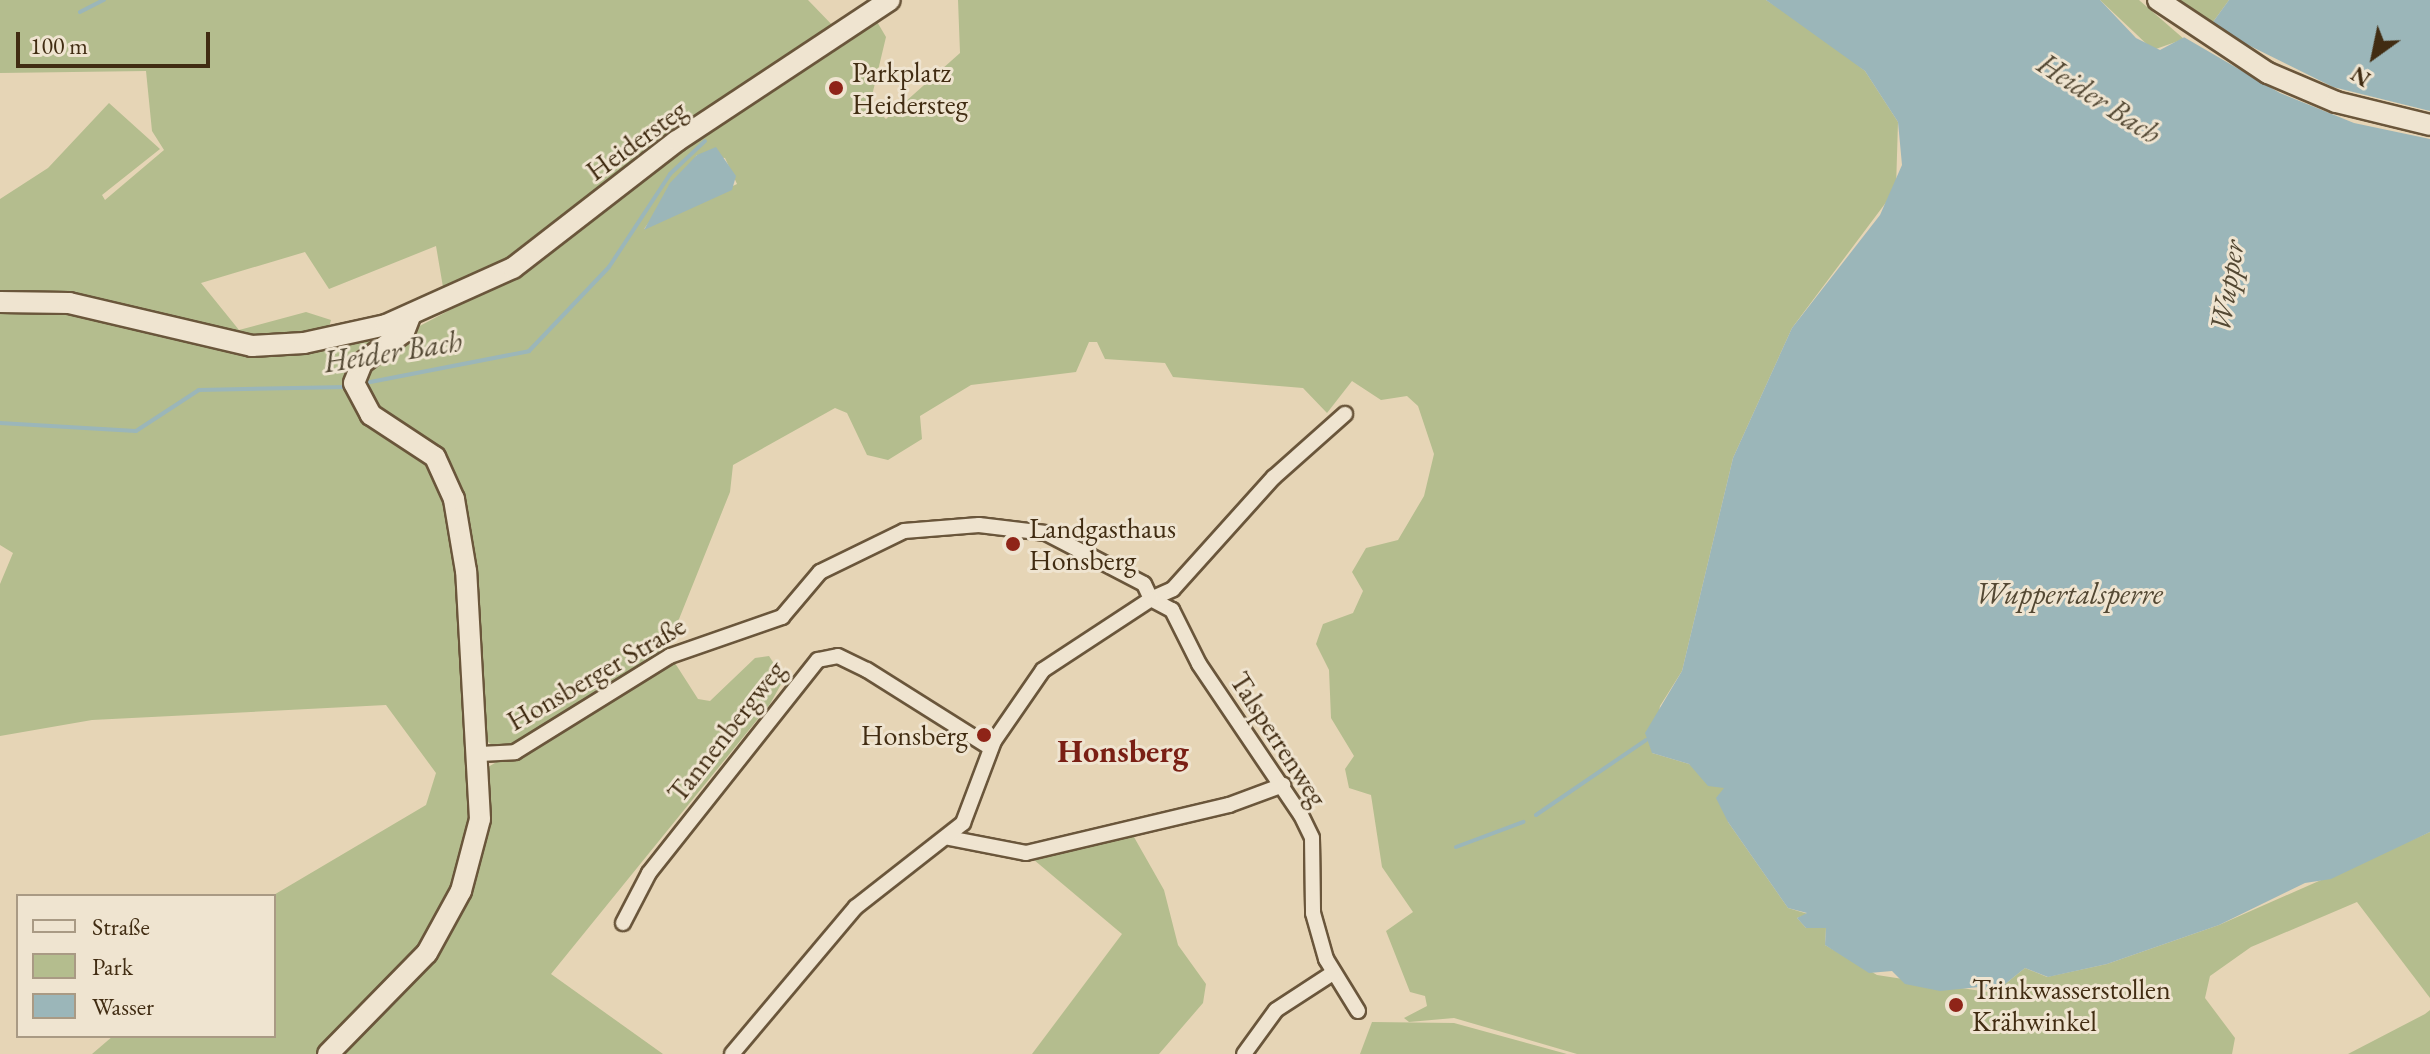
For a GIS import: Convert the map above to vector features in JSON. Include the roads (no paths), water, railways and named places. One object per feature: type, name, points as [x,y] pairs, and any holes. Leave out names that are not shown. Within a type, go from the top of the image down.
[{"type":"main road","name":"Heidersteg","points":[[0,302],[69,303],[252,346],[335,338],[410,316],[513,268],[677,141],[890,0]]},
{"type":"main road","points":[[2158,0],[2268,73],[2336,102],[2430,125]]},
{"type":"main road","points":[[328,1054],[395,991],[449,915],[477,840],[480,754],[454,499],[435,457],[371,415],[354,386],[362,363],[404,332],[410,316]]},
{"type":"street","points":[[732,1054],[856,907],[949,838],[979,797],[991,748],[1043,670],[1151,599],[1173,589],[1274,477],[1345,414]]},
{"type":"street","name":"Honsberger Straße","points":[[480,754],[515,752],[670,656],[782,617],[820,572],[904,531],[979,525],[1046,533],[1144,584],[1151,599]]},
{"type":"street","name":"Talsperrenweg","points":[[1151,599],[1172,610],[1199,664],[1283,785],[1312,838],[1313,913],[1333,973],[1358,1011]]},
{"type":"street","name":"Tannenbergweg","points":[[623,923],[649,873],[818,660],[838,656],[867,670],[991,748]]},
{"type":"street","points":[[949,838],[1026,853],[1229,805],[1283,785]]},
{"type":"street","points":[[1244,1054],[1276,1010],[1333,973]]},
{"type":"water","name":"Wuppertalsperre","points":[[1766,0],[2100,0],[2136,38],[2160,50],[2213,22],[2229,0],[2430,0],[2430,832],[2331,879],[2305,883],[2219,925],[2107,964],[2048,977],[2025,968],[1994,993],[1979,987],[1940,991],[1905,984],[1892,971],[1869,973],[1825,945],[1826,928],[1806,928],[1797,918],[1807,913],[1788,908],[1728,822],[1716,798],[1724,788],[1708,786],[1689,764],[1652,753],[1645,733],[1682,671],[1733,458],[1792,328],[1880,215],[1902,165],[1898,122],[1865,71]]},
{"type":"water","points":[[716,147],[736,176],[732,190],[644,230],[670,183],[697,155]]},
{"type":"waterway","points":[[80,12],[104,0]]},
{"type":"waterway","name":"Heider Bach","points":[[360,384],[529,351],[609,267],[670,174],[705,141]]},
{"type":"waterway","name":"Heider Bach","points":[[0,423],[136,431],[199,390],[348,387]]},
{"type":"waterway","points":[[1536,815],[1646,740]]},
{"type":"waterway","points":[[1456,847],[1523,822]]},
{"type":"place","name":"Parkplatz Heidersteg","points":[[836,88]]},
{"type":"place","name":"Landgasthaus Honsberg","points":[[1013,544]]},
{"type":"place","name":"Honsberg","points":[[984,735]]},
{"type":"place","name":"Trinkwasserstollen Krähwinkel","points":[[1956,1005]]},
{"type":"district","name":"Honsberg","points":[[1123,751]]},
{"type":"water label","name":"Wupper","points":[[2227,286]]}]
